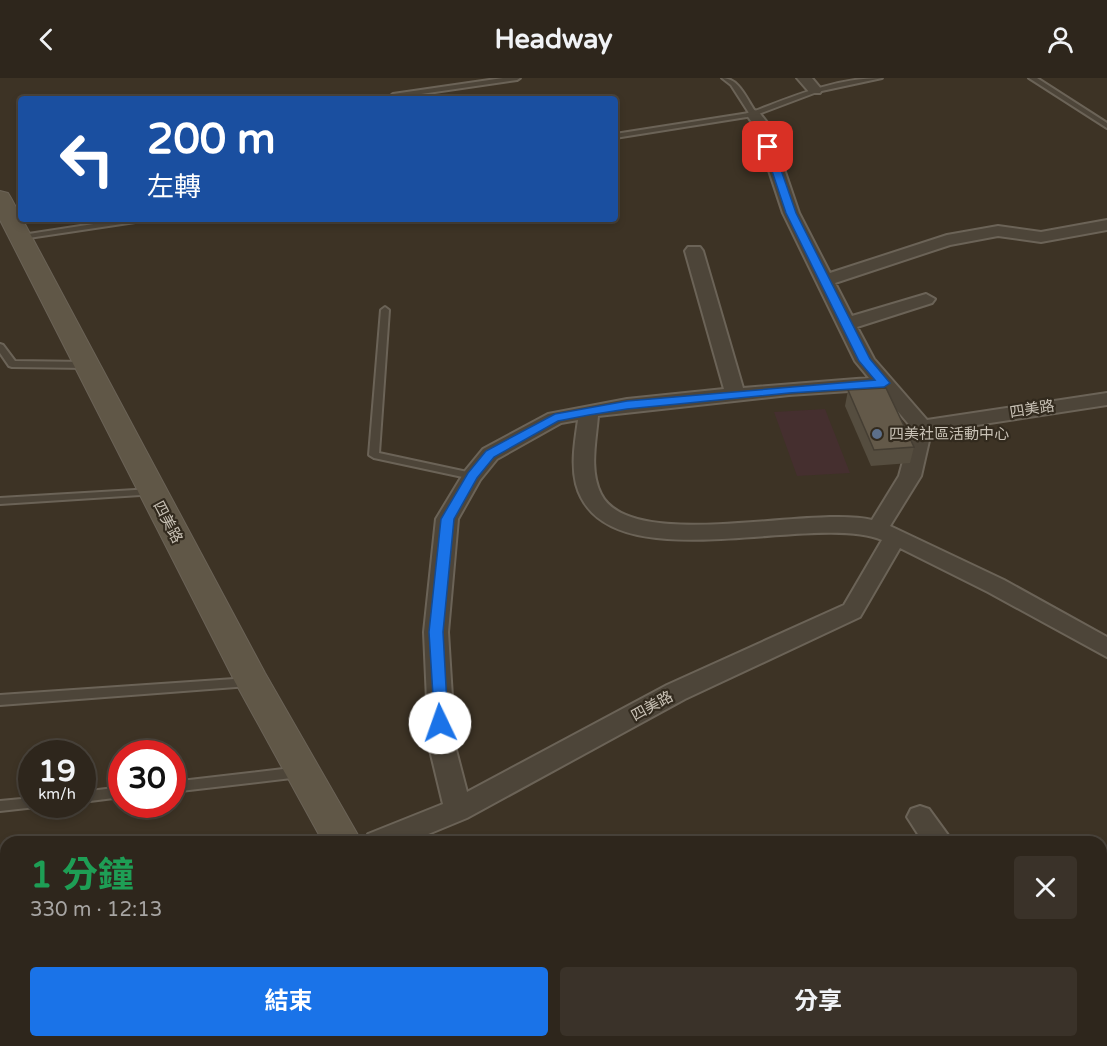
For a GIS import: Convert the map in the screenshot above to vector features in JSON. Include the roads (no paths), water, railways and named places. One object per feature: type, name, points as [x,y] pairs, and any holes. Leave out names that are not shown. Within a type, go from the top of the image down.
[{"type":"main road","name":"四美路","points":[[0,198],[252,682],[339,836]]},
{"type":"street","points":[[804,78],[815,90]]},
{"type":"street","points":[[753,114],[761,125],[791,213],[865,361],[922,427]]},
{"type":"street","points":[[825,281],[947,240],[998,231],[1041,237],[1107,225]]},
{"type":"street","points":[[694,251],[735,394]]},
{"type":"street","points":[[847,324],[926,299]]},
{"type":"street","points":[[458,810],[442,746],[436,632],[447,519],[472,476],[490,454],[555,418],[589,411],[735,394],[884,383]]},
{"type":"street","name":"四美路","points":[[393,836],[458,810],[676,692],[852,611],[910,476],[922,427],[1107,399]]},
{"type":"street","points":[[589,411],[583,471],[590,498],[613,520],[644,530],[735,530],[853,524],[885,534],[977,575],[1107,648]]},
{"type":"street","points":[[920,817],[935,836]]},
{"type":"lane","points":[[393,96],[517,78]]},
{"type":"lane","points":[[725,78],[734,84],[753,114]]},
{"type":"lane","points":[[618,136],[753,114],[815,90],[879,78]]},
{"type":"lane","points":[[1032,78],[1107,126]]},
{"type":"lane","points":[[22,237],[122,222]]},
{"type":"lane","points":[[385,310],[374,455],[472,476]]},
{"type":"lane","points":[[0,347],[12,364],[87,365]]},
{"type":"lane","points":[[0,501],[152,492]]},
{"type":"lane","points":[[0,700],[252,682]]},
{"type":"lane","points":[[186,785],[303,772]]},
{"type":"lane","points":[[0,806],[18,804]]},
{"type":"place","name":"四美社區活動中心","points":[[877,434]]}]
